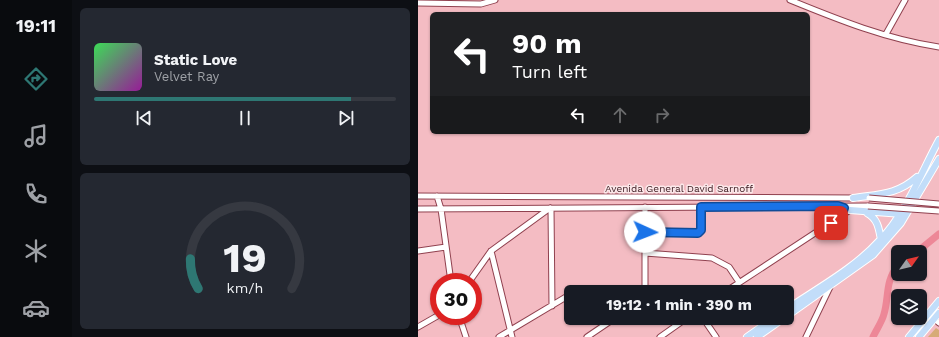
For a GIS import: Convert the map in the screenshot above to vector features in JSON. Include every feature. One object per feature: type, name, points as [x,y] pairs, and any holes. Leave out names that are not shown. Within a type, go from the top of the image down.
[{"type":"main road","points":[[794,304],[858,260],[881,240],[900,214],[939,140]]},
{"type":"main road","points":[[794,311],[873,255],[895,232],[908,214],[939,159]]},
{"type":"main road","points":[[853,198],[894,192],[906,187],[920,175]]},
{"type":"main road","points":[[844,208],[908,214]]},
{"type":"main road","points":[[867,209],[875,218],[881,240]]},
{"type":"main road","points":[[909,337],[939,301]]},
{"type":"main road","points":[[919,337],[937,321],[939,313]]},
{"type":"main road","points":[[747,337],[764,325]]},
{"type":"main road","points":[[756,337],[774,325]]},
{"type":"street","points":[[418,4],[481,4],[495,0]]},
{"type":"street","points":[[790,0],[858,28],[886,34],[912,43],[939,47]]},
{"type":"street","points":[[886,34],[906,0]]},
{"type":"street","name":"Avenida General David Sarnoff","points":[[418,196],[510,198],[869,198],[939,204]]},
{"type":"street","points":[[437,196],[441,209],[450,273]]},
{"type":"street","points":[[506,209],[510,198]]},
{"type":"street","points":[[510,198],[513,209]]},
{"type":"street","points":[[644,207],[645,285]]},
{"type":"street","points":[[645,232],[698,233],[701,230],[701,207]]},
{"type":"street","name":"Avenida General David Sarnoff","points":[[418,209],[701,207],[939,210]]},
{"type":"street","points":[[475,273],[491,251],[550,208]]},
{"type":"street","points":[[550,208],[552,306]]},
{"type":"street","points":[[735,285],[841,216],[844,208]]},
{"type":"street","points":[[418,251],[446,247]]},
{"type":"street","points":[[491,251],[512,334]]},
{"type":"street","points":[[645,253],[712,258],[729,267],[739,282]]},
{"type":"street","points":[[806,337],[831,285]]},
{"type":"street","points":[[499,337],[512,334],[564,298]]},
{"type":"street","points":[[929,314],[937,321]]},
{"type":"street","points":[[418,327],[430,320]]},
{"type":"street","points":[[462,325],[466,337]]},
{"type":"street","points":[[587,337],[605,325]]},
{"type":"street","points":[[660,337],[677,325]]},
{"type":"street","points":[[708,325],[716,337]]},
{"type":"shaded area","points":[[936,328],[939,330],[939,337],[928,337]]},
{"type":"waterway","points":[[926,245],[939,234]]},
{"type":"waterway","points":[[873,337],[882,320],[886,308],[891,277]]},
{"type":"route","points":[[645,232],[698,233],[701,230],[701,207],[838,206],[844,208],[841,216],[831,223]]}]
